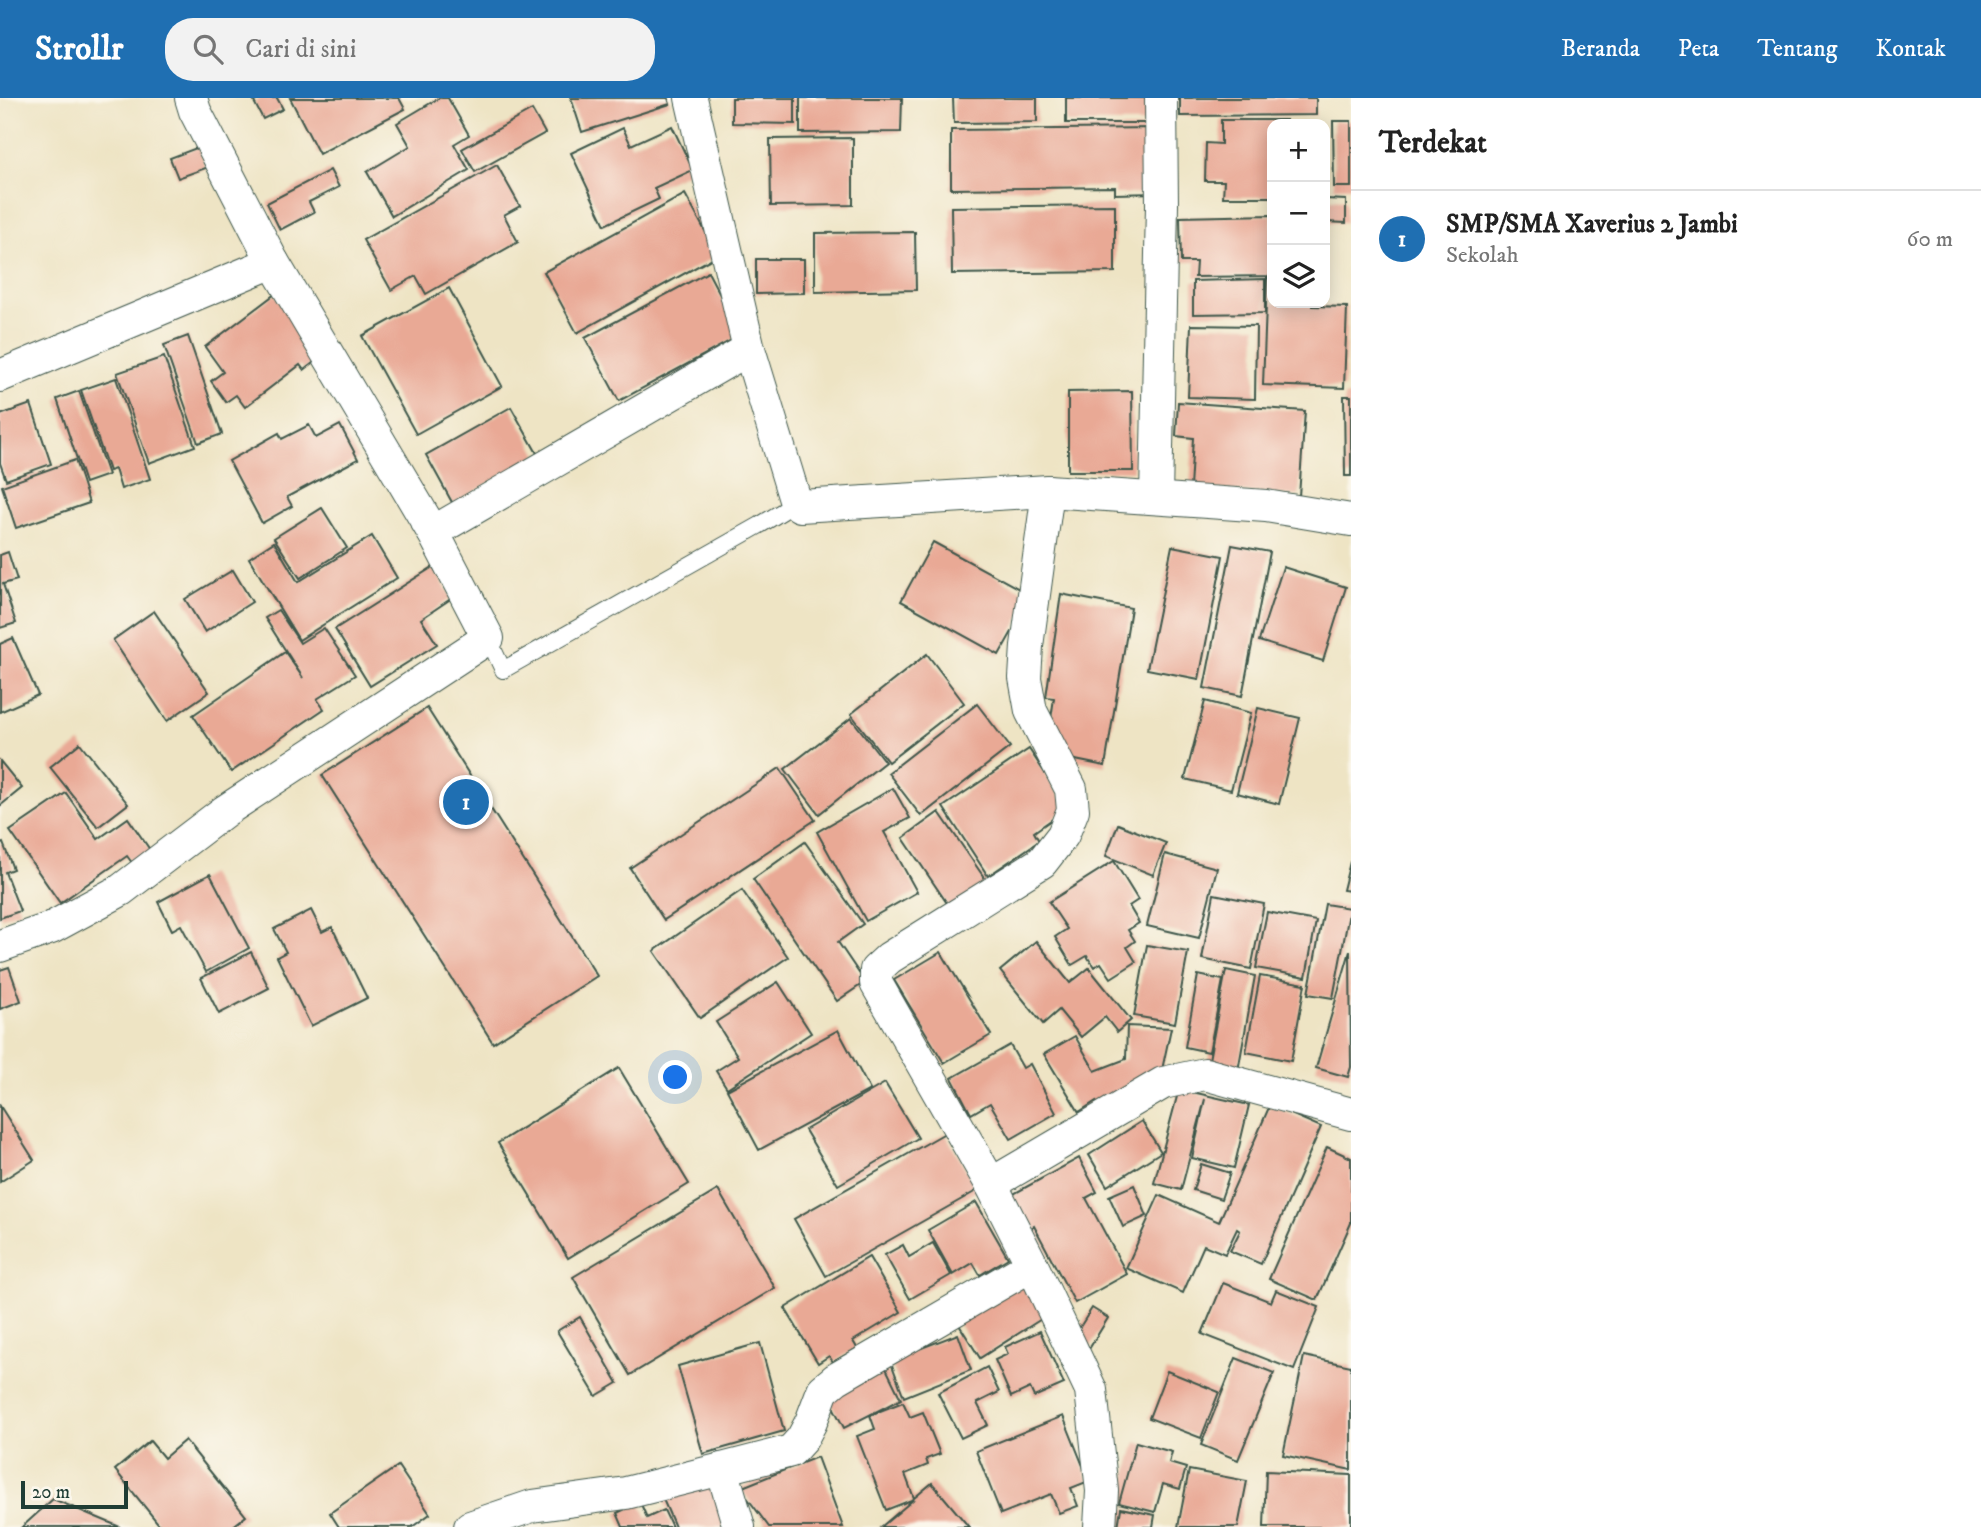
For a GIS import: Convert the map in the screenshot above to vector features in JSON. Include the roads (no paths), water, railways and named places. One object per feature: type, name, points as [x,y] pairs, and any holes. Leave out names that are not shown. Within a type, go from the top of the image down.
[{"type":"street","points":[[0,946],[51,928],[121,890],[225,811],[488,638],[433,532],[273,262],[195,111],[191,98]]},
{"type":"street","points":[[691,98],[749,349],[796,503],[800,506],[1048,491],[1266,506],[1351,520]]},
{"type":"street","points":[[1156,498],[1162,205],[1161,98]]},
{"type":"street","points":[[0,376],[273,262]]},
{"type":"street","points":[[433,532],[749,349]]},
{"type":"street","points":[[1048,491],[1025,678],[1031,711],[1071,789],[1073,810],[1063,835],[1042,862],[889,958],[876,970],[876,984],[991,1184],[1091,1390],[1102,1491],[1100,1527]]},
{"type":"street","points":[[991,1184],[1163,1083],[1205,1073],[1351,1114]]},
{"type":"street","points":[[470,1527],[532,1506],[626,1493],[792,1451],[811,1422],[823,1390],[836,1379],[1032,1265]]},
{"type":"street","points":[[722,1469],[739,1527]]},
{"type":"lane","points":[[488,638],[503,670],[796,503]]},
{"type":"place","name":"SMP/SMA Xaverius 2 Jambi","points":[[466,802]]}]
